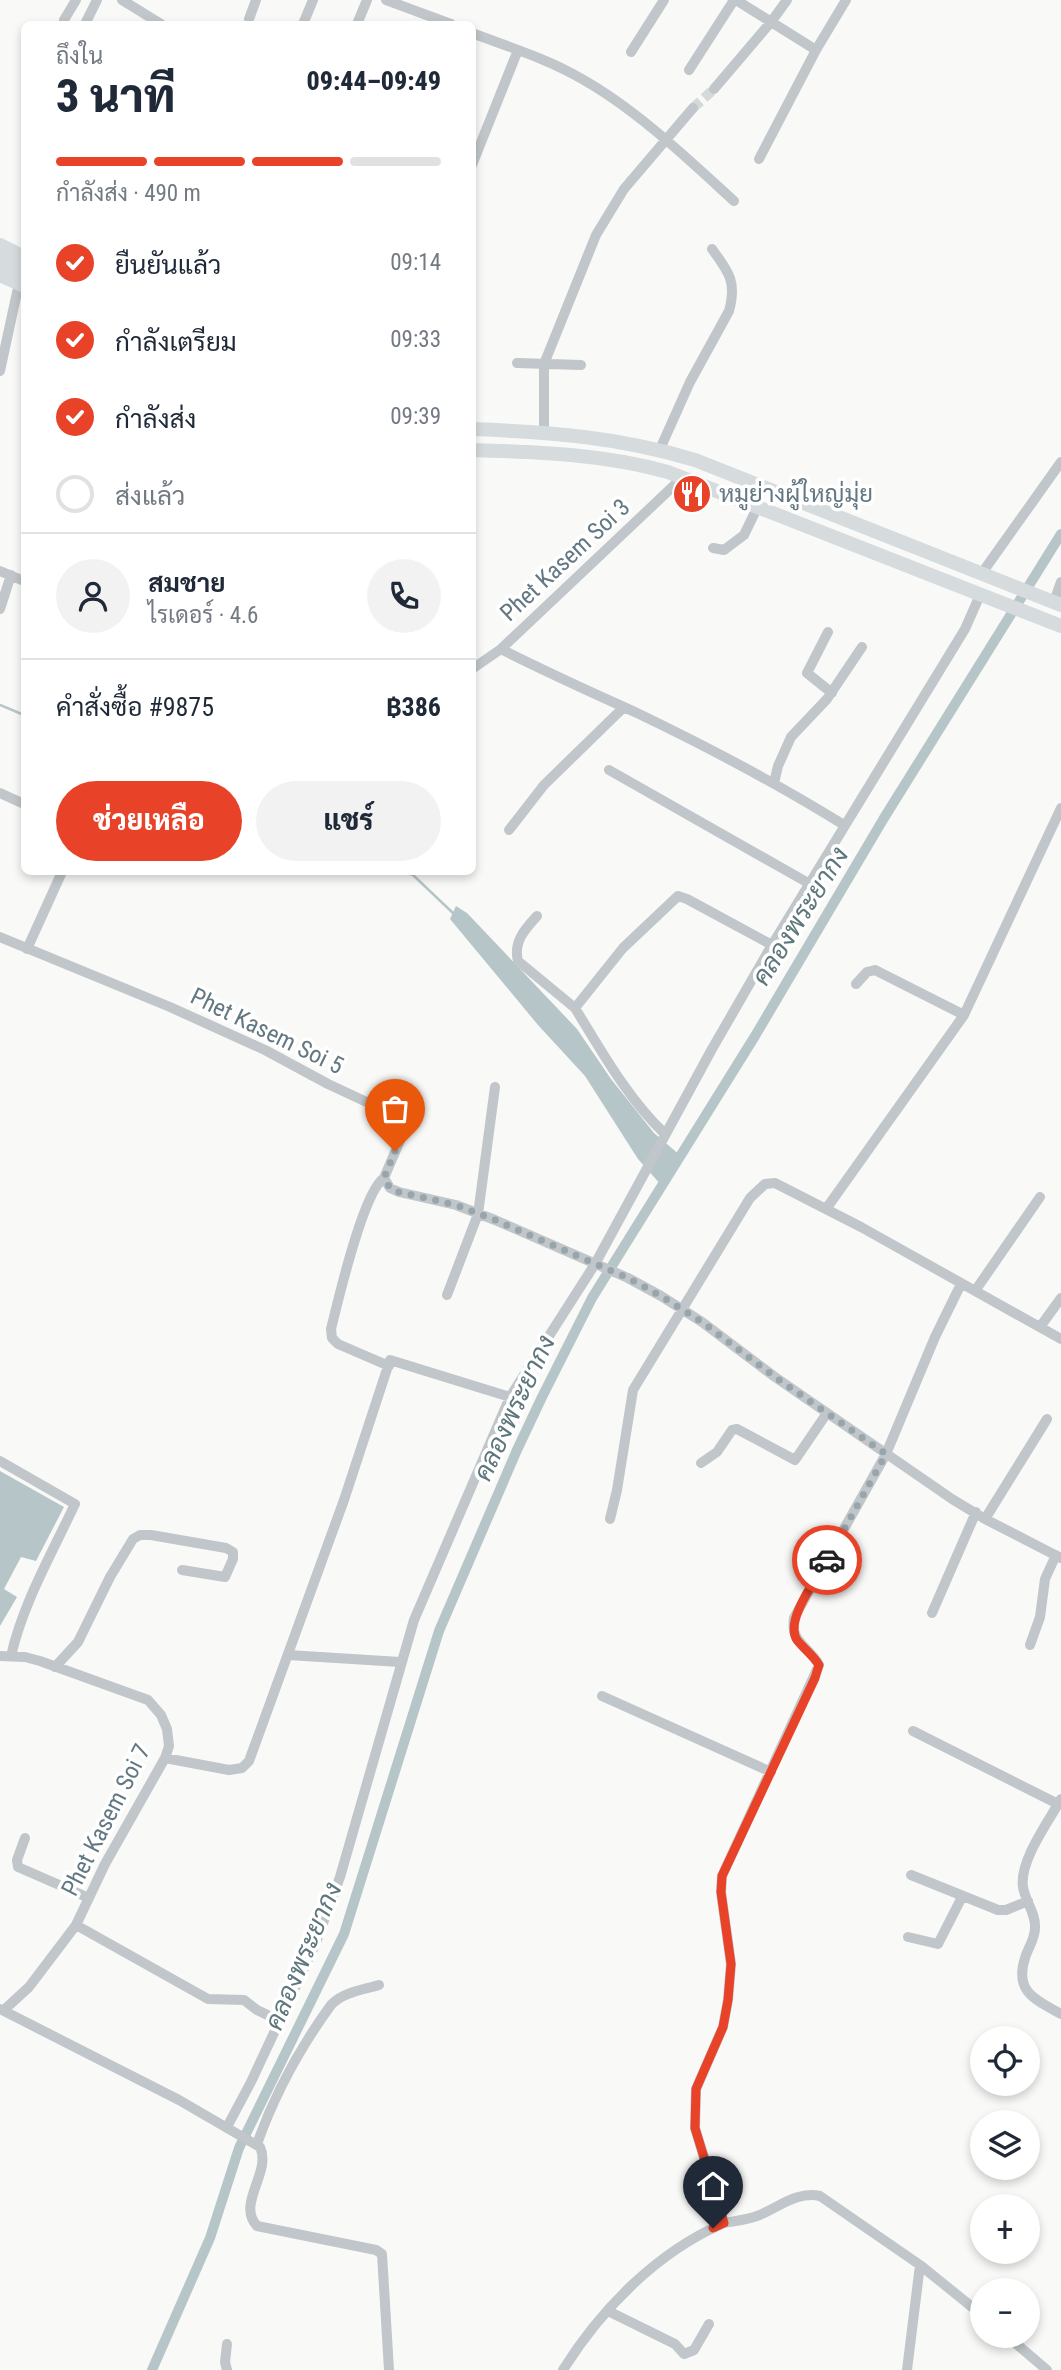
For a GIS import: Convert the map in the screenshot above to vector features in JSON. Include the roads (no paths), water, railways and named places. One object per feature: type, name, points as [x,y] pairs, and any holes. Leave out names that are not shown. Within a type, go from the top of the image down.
[{"type":"highway","points":[[0,260],[21,278]]},
{"type":"main road","points":[[0,245],[21,256]]},
{"type":"main road","points":[[0,275],[21,280]]},
{"type":"main road","points":[[476,429],[544,431],[624,441],[660,449],[695,460],[1058,603]]},
{"type":"main road","points":[[476,450],[600,457],[683,477],[1061,626]]},
{"type":"street","points":[[64,20],[76,0]]},
{"type":"street","points":[[86,21],[97,0]]},
{"type":"street","points":[[122,0],[156,21]]},
{"type":"street","points":[[249,19],[256,0]]},
{"type":"street","points":[[304,21],[313,0]]},
{"type":"street","points":[[358,21],[367,0]]},
{"type":"street","points":[[386,0],[443,21]]},
{"type":"street","points":[[631,52],[664,0]]},
{"type":"street","points":[[689,70],[735,0],[816,50]]},
{"type":"street","points":[[714,89],[771,22],[786,0]]},
{"type":"street","points":[[759,159],[816,50],[846,0]]},
{"type":"street","points":[[414,21],[418,12]]},
{"type":"street","points":[[476,34],[585,80],[666,139],[734,201]]},
{"type":"street","points":[[476,155],[518,50]]},
{"type":"street","points":[[544,431],[544,365],[596,235],[624,189],[692,108]]},
{"type":"street","points":[[660,449],[733,299],[730,275],[712,250]]},
{"type":"street","points":[[0,371],[21,288]]},
{"type":"street","points":[[517,363],[581,365]]},
{"type":"street","points":[[988,575],[1061,462]]},
{"type":"street","name":"Phet Kasem Soi 3","points":[[476,666],[501,649],[683,477]]},
{"type":"street","points":[[712,548],[724,550],[737,542],[744,535],[758,506]]},
{"type":"street","points":[[0,571],[21,580]]},
{"type":"street","points":[[0,609],[11,575]]},
{"type":"street","points":[[1058,603],[1061,582]]},
{"type":"street","points":[[230,2129],[315,1945],[340,1877],[400,1662],[425,1591],[510,1397],[597,1265],[665,1134],[772,946],[965,629],[982,596]]},
{"type":"street","points":[[828,632],[807,673],[832,693]]},
{"type":"street","points":[[774,783],[778,766],[792,737],[832,693],[862,647]]},
{"type":"street","points":[[501,649],[562,681],[624,707],[774,783],[844,825]]},
{"type":"street","points":[[509,830],[544,785],[624,707]]},
{"type":"street","points":[[609,770],[810,884]]},
{"type":"street","points":[[0,793],[21,803]]},
{"type":"street","points":[[826,1209],[964,1015],[1061,808]]},
{"type":"street","points":[[27,949],[61,875]]},
{"type":"street","points":[[575,1008],[623,948],[678,896],[772,946]]},
{"type":"street","points":[[537,916],[517,942],[518,961],[575,1008],[646,1116],[665,1134]]},
{"type":"street","name":"Phet Kasem Soi 5","points":[[0,937],[265,1049],[328,1084],[388,1112],[398,1124],[401,1138],[384,1178],[377,1183],[362,1222],[331,1329],[332,1338],[338,1344],[389,1366],[390,1360],[510,1397]]},
{"type":"street","points":[[856,984],[867,972],[874,970],[964,1015]]},
{"type":"street","points":[[447,1294],[478,1214],[495,1087]]},
{"type":"street","points":[[384,1178],[390,1188],[399,1192],[456,1205],[628,1278],[661,1296],[702,1322],[952,1499],[1059,1557],[1045,1579],[1040,1617],[1030,1645]]},
{"type":"street","points":[[610,1518],[634,1390],[750,1198],[765,1184],[775,1183],[826,1209],[1061,1339]]},
{"type":"street","points":[[975,1291],[1040,1197]]},
{"type":"street","points":[[724,2223],[695,2128],[696,2089],[723,2027],[728,2000],[731,1964],[721,1892],[722,1876],[819,1665],[814,1656],[797,1640],[792,1629],[794,1618],[886,1454],[935,1337],[961,1283]]},
{"type":"street","points":[[1040,1326],[1061,1298]]},
{"type":"street","points":[[165,1758],[229,1770],[242,1768],[249,1761],[344,1500],[389,1366]]},
{"type":"street","points":[[701,1462],[717,1452],[732,1430],[737,1429],[795,1460],[827,1413]]},
{"type":"street","points":[[932,1613],[980,1515],[1047,1419]]},
{"type":"street","points":[[0,1461],[75,1504],[5,1656]]},
{"type":"street","points":[[55,1667],[78,1642],[110,1577],[133,1539],[140,1535],[151,1535],[226,1548],[233,1552],[225,1577],[182,1570]]},
{"type":"street","points":[[288,1655],[400,1662]]},
{"type":"street","name":"Phet Kasem Soi 7","points":[[2,2009],[29,1987],[76,1925],[169,1746],[167,1729],[161,1715],[148,1700],[25,1657],[5,1656]]},
{"type":"street","points":[[602,1696],[771,1772]]},
{"type":"street","points":[[913,1731],[1060,1801],[1030,1854],[1023,1885],[1034,1914],[1035,1932],[1024,1961],[1023,1986],[1033,1998],[1061,2014]]},
{"type":"street","points":[[25,1838],[17,1860],[18,1867],[89,1898]]},
{"type":"street","points":[[911,1875],[998,1910],[1006,1910],[1028,1901]]},
{"type":"street","points":[[908,1937],[937,1944],[962,1897]]},
{"type":"street","points":[[76,1925],[208,1999],[243,2000],[257,2011],[280,2021]]},
{"type":"street","points":[[255,2143],[287,2073],[331,2005],[348,1994],[379,1985]]},
{"type":"street","points":[[2,2009],[255,2143],[263,2154],[250,2211],[251,2221],[257,2227],[376,2250],[382,2255],[389,2370]]},
{"type":"street","points":[[563,2370],[577,2347],[608,2311],[648,2271],[670,2254],[688,2241],[724,2223],[755,2217],[808,2193],[830,2202],[920,2265],[970,2305]]},
{"type":"street","points":[[907,2370],[920,2265]]},
{"type":"street","points":[[608,2311],[675,2344],[684,2354],[694,2350],[709,2324]]},
{"type":"street","points":[[227,2344],[227,2370]]},
{"type":"street","points":[[1021,2348],[1047,2370]]},
{"type":"street","points":[[563,2370],[577,2370]]},
{"type":"waterway","name":"คลองพระยากง","points":[[152,2370],[210,2238],[239,2148],[344,1934],[439,1631],[542,1397],[592,1298],[755,1036],[884,818],[1061,534]]},
{"type":"waterway","points":[[0,705],[21,714]]},
{"type":"waterway","points":[[413,875],[454,914]]},
{"type":"tunnel","points":[[693,108],[714,89]]},
{"type":"place","name":"หมูย่างผู้ใหญ่มุ่ย","points":[[692,494]]}]
